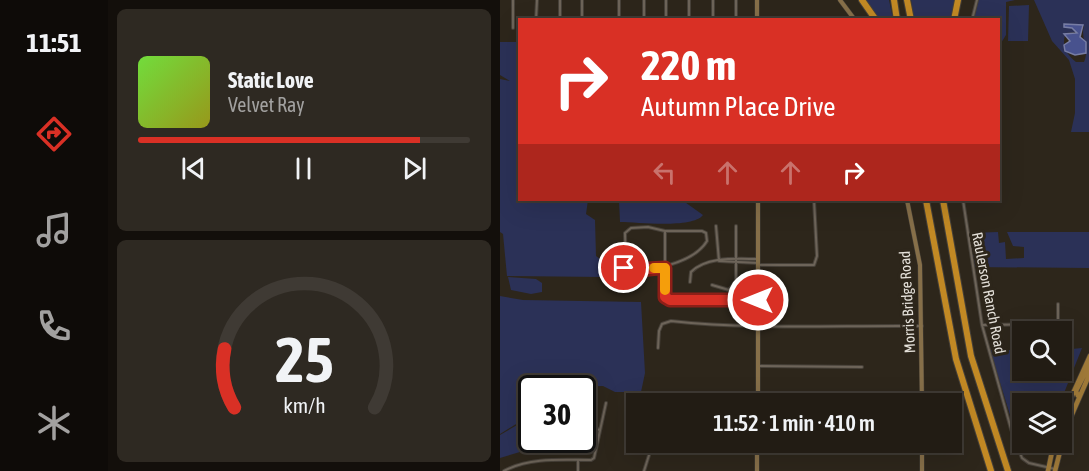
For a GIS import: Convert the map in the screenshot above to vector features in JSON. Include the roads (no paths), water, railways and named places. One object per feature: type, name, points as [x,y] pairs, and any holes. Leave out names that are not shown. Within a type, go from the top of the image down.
[{"type":"highway","points":[[862,0],[875,18]]},
{"type":"highway","points":[[894,0],[897,18]]},
{"type":"highway","points":[[907,0],[911,18]]},
{"type":"highway","points":[[954,18],[958,0]]},
{"type":"highway","points":[[926,201],[956,359],[991,471]]},
{"type":"highway","points":[[944,201],[971,356],[1008,471]]},
{"type":"main road","points":[[1072,396],[1090,356]]},
{"type":"main road","points":[[1078,396],[1076,391],[1090,364]]},
{"type":"main road","points":[[1055,470],[1066,428],[1090,373]]},
{"type":"main road","points":[[1048,469],[1052,453]]},
{"type":"street","points":[[513,0],[513,28]]},
{"type":"street","points":[[536,18],[537,0]]},
{"type":"street","points":[[560,0],[560,18]]},
{"type":"street","points":[[582,0],[582,18]]},
{"type":"street","points":[[619,0],[619,18]]},
{"type":"street","points":[[644,0],[644,18]]},
{"type":"street","points":[[666,0],[666,18]]},
{"type":"street","points":[[689,0],[689,18]]},
{"type":"street","points":[[713,0],[713,18]]},
{"type":"street","points":[[736,0],[736,18]]},
{"type":"street","points":[[757,0],[757,18]]},
{"type":"street","points":[[840,0],[854,18]]},
{"type":"street","points":[[972,18],[977,0]]},
{"type":"street","points":[[758,201],[758,393]]},
{"type":"street","points":[[690,282],[691,272],[696,267],[719,261],[814,265],[817,256],[814,201]]},
{"type":"street","name":"Morris Bridge Road","points":[[907,201],[920,265],[922,393]]},
{"type":"street","name":"Raulerson Ranch Road","points":[[963,201],[982,325],[999,392],[1019,452],[1029,463],[1055,470]]},
{"type":"street","points":[[716,226],[719,261]]},
{"type":"street","points":[[712,285],[729,290],[736,281],[736,226]]},
{"type":"street","points":[[631,228],[706,233],[707,241],[691,254],[665,268],[626,271],[624,268],[625,233],[631,228]]},
{"type":"street","points":[[665,231],[665,297],[670,300],[758,300]]},
{"type":"street","points":[[736,281],[751,285]]},
{"type":"street","points":[[1058,304],[1058,321]]},
{"type":"street","points":[[658,348],[659,331],[662,324],[671,321],[729,327],[758,324],[922,326]]},
{"type":"street","points":[[982,325],[1012,325]]},
{"type":"street","points":[[759,366],[862,367]]},
{"type":"street","points":[[504,471],[538,461],[594,458],[606,404]]},
{"type":"street","points":[[596,429],[600,430]]},
{"type":"street","points":[[644,471],[649,463],[650,453]]},
{"type":"street","points":[[757,453],[757,471]]},
{"type":"street","points":[[922,453],[922,471]]},
{"type":"street","points":[[578,460],[578,471]]}]
